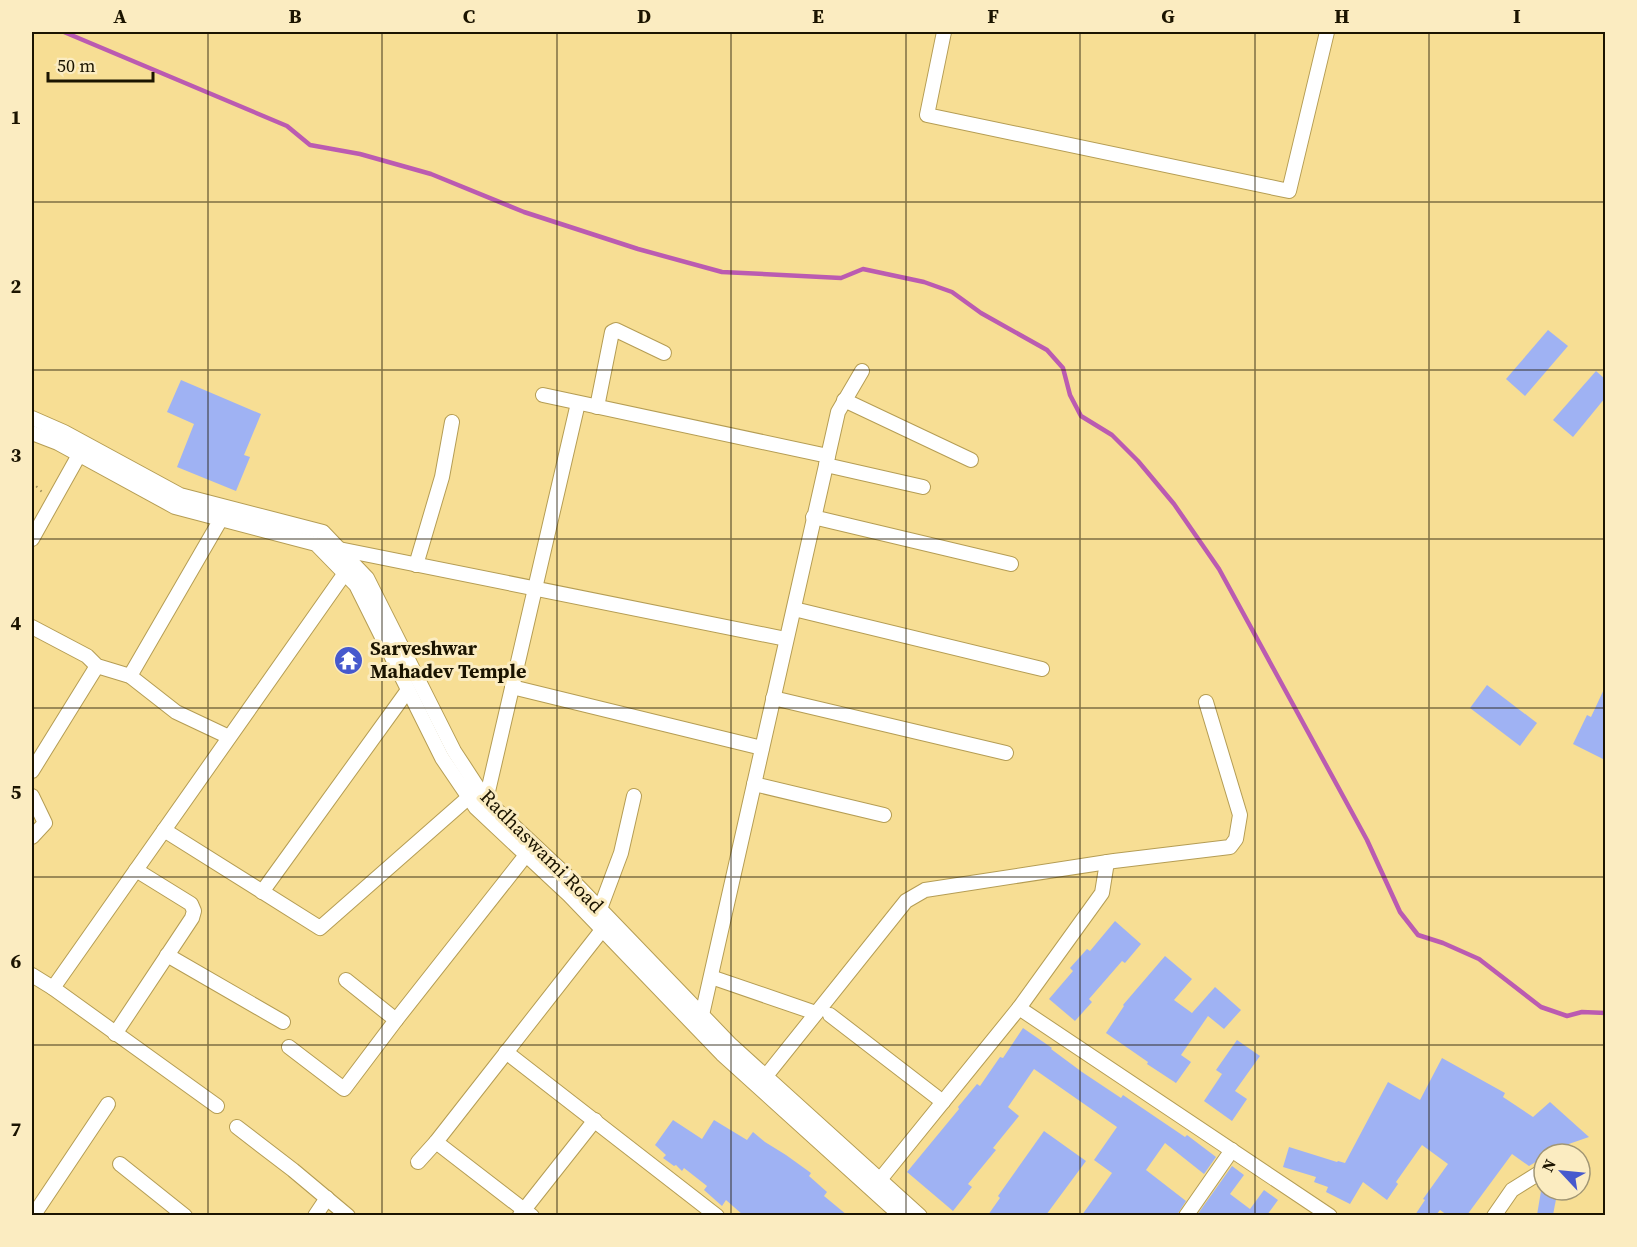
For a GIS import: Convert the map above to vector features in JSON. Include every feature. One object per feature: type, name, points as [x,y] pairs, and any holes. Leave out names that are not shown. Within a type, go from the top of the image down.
[{"type":"street","points":[[944,32],[927,115],[1289,191],[1327,32]]},
{"type":"street","points":[[597,407],[612,332],[616,330],[664,353]]},
{"type":"street","points":[[702,1015],[838,412],[862,371]]},
{"type":"street","points":[[543,395],[827,460],[923,487]]},
{"type":"street","points":[[844,400],[971,460]]},
{"type":"street","points":[[486,800],[578,403]]},
{"type":"street","name":"Radhaswami Road","points":[[32,418],[64,432],[180,495],[323,532],[367,578],[454,751],[486,800],[578,886],[731,1045],[766,1076],[876,1185],[901,1215]]},
{"type":"street","points":[[416,565],[441,477],[452,422]]},
{"type":"street","name":"Radhaswami Road","points":[[32,433],[58,443],[175,507],[316,544],[356,585],[442,758],[476,808],[568,895],[722,1054],[876,1185],[920,1215]]},
{"type":"street","points":[[32,539],[79,454]]},
{"type":"street","points":[[813,517],[1011,564]]},
{"type":"street","points":[[130,676],[221,519]]},
{"type":"street","points":[[339,549],[786,639]]},
{"type":"street","points":[[53,988],[345,573]]},
{"type":"street","points":[[794,609],[1042,669]]},
{"type":"street","points":[[32,627],[87,656],[97,666],[130,676],[177,711],[229,737]]},
{"type":"street","points":[[32,771],[97,666]]},
{"type":"street","points":[[512,687],[762,748]]},
{"type":"street","points":[[262,892],[408,690]]},
{"type":"street","points":[[773,698],[1006,753]]},
{"type":"street","points":[[766,1076],[906,901],[925,890],[1107,862],[1230,847],[1236,839],[1240,815],[1206,702]]},
{"type":"street","points":[[754,784],[884,815]]},
{"type":"street","points":[[32,796],[45,824],[32,837]]},
{"type":"street","points":[[600,909],[621,853],[634,796]]},
{"type":"street","points":[[164,831],[320,928],[469,797]]},
{"type":"street","points":[[289,1047],[344,1089],[526,855]]},
{"type":"street","points":[[876,1185],[1019,1008],[1086,917],[1102,893],[1107,862]]},
{"type":"street","points":[[115,1034],[192,918],[194,910],[191,904],[136,870]]},
{"type":"street","points":[[418,1162],[603,930]]},
{"type":"street","points":[[167,955],[283,1022]]},
{"type":"street","points":[[32,975],[217,1106]]},
{"type":"street","points":[[711,977],[816,1013]]},
{"type":"street","points":[[346,980],[396,1020]]},
{"type":"street","points":[[1019,1008],[1329,1215]]},
{"type":"street","points":[[830,1015],[943,1102]]},
{"type":"street","points":[[506,1052],[717,1215]]},
{"type":"street","points":[[33,1215],[108,1104]]},
{"type":"street","points":[[436,1142],[525,1214],[595,1120]]},
{"type":"street","points":[[237,1127],[348,1215]]},
{"type":"street","points":[[1186,1215],[1232,1150]]},
{"type":"street","points":[[120,1164],[185,1215]]},
{"type":"street","points":[[1494,1215],[1512,1190],[1532,1178]]},
{"type":"street","points":[[315,1215],[327,1198]]},
{"type":"building","points":[[1548,330],[1568,346],[1525,396],[1506,379]]},
{"type":"building","points":[[1596,371],[1605,379],[1605,398],[1573,437],[1553,420]]},
{"type":"building","points":[[181,380],[261,414],[244,455],[250,457],[236,491],[177,467],[194,424],[167,412]]},
{"type":"building","points":[[1487,685],[1537,723],[1520,746],[1470,708]]},
{"type":"building","points":[[1605,687],[1605,760],[1573,744],[1587,715],[1591,717]]},
{"type":"building","points":[[1115,921],[1141,944],[1125,963],[1122,961],[1089,999],[1092,1002],[1075,1021],[1049,999],[1073,971],[1070,968],[1087,949],[1090,951]]},
{"type":"building","points":[[1165,956],[1192,979],[1174,1000],[1192,1013],[1215,987],[1241,1010],[1224,1029],[1208,1016],[1181,1055],[1191,1062],[1176,1083],[1106,1033],[1123,1005]]},
{"type":"building","points":[[1023,1028],[1082,1072],[1121,1098],[1123,1095],[1185,1137],[1187,1135],[1216,1157],[1204,1174],[1165,1143],[1146,1170],[1186,1201],[1177,1215],[1082,1215],[1112,1173],[1094,1160],[1117,1127],[1034,1069],[1008,1107],[1019,1116],[993,1148],[996,1150],[968,1184],[972,1187],[953,1211],[907,1172],[977,1084],[980,1086],[1000,1057],[1003,1058]]},
{"type":"building","points":[[1237,1040],[1260,1056],[1235,1091],[1247,1099],[1232,1121],[1204,1101],[1222,1074],[1216,1070]]},
{"type":"building","points":[[1442,1058],[1505,1093],[1503,1097],[1533,1117],[1550,1102],[1589,1137],[1574,1142],[1532,1142],[1532,1164],[1529,1166],[1512,1154],[1467,1215],[1447,1215],[1440,1210],[1436,1215],[1415,1215],[1425,1200],[1423,1199],[1448,1164],[1422,1145],[1396,1182],[1398,1184],[1387,1200],[1363,1182],[1350,1204],[1326,1192],[1328,1187],[1314,1182],[1316,1177],[1283,1167],[1289,1147],[1345,1163],[1388,1082],[1420,1100]]},
{"type":"building","points":[[673,1120],[702,1139],[714,1120],[747,1140],[753,1132],[811,1173],[809,1176],[827,1192],[824,1196],[847,1215],[743,1215],[726,1200],[722,1206],[704,1190],[707,1186],[684,1168],[682,1171],[663,1158],[666,1155],[655,1145]]},
{"type":"building","points":[[1044,1131],[1086,1161],[1046,1215],[988,1215],[1000,1198],[998,1196]]},
{"type":"building","points":[[1232,1166],[1244,1175],[1230,1194],[1250,1209],[1264,1190],[1278,1200],[1267,1215],[1197,1215]]},
{"type":"building","points":[[1539,1202],[1555,1202],[1553,1215],[1537,1215]]},
{"type":"waterway","points":[[64,32],[287,126],[310,145],[360,154],[431,174],[524,212],[638,249],[722,272],[841,278],[863,269],[924,282],[952,292],[981,313],[1047,350],[1063,368],[1070,395],[1081,416],[1112,435],[1138,461],[1174,504],[1219,569],[1367,840],[1400,912],[1418,935],[1479,959],[1541,1007],[1567,1016],[1582,1012],[1606,1013]]},
{"type":"place","name":"Sarveshwar Mahadev Temple","points":[[349,660]]}]
